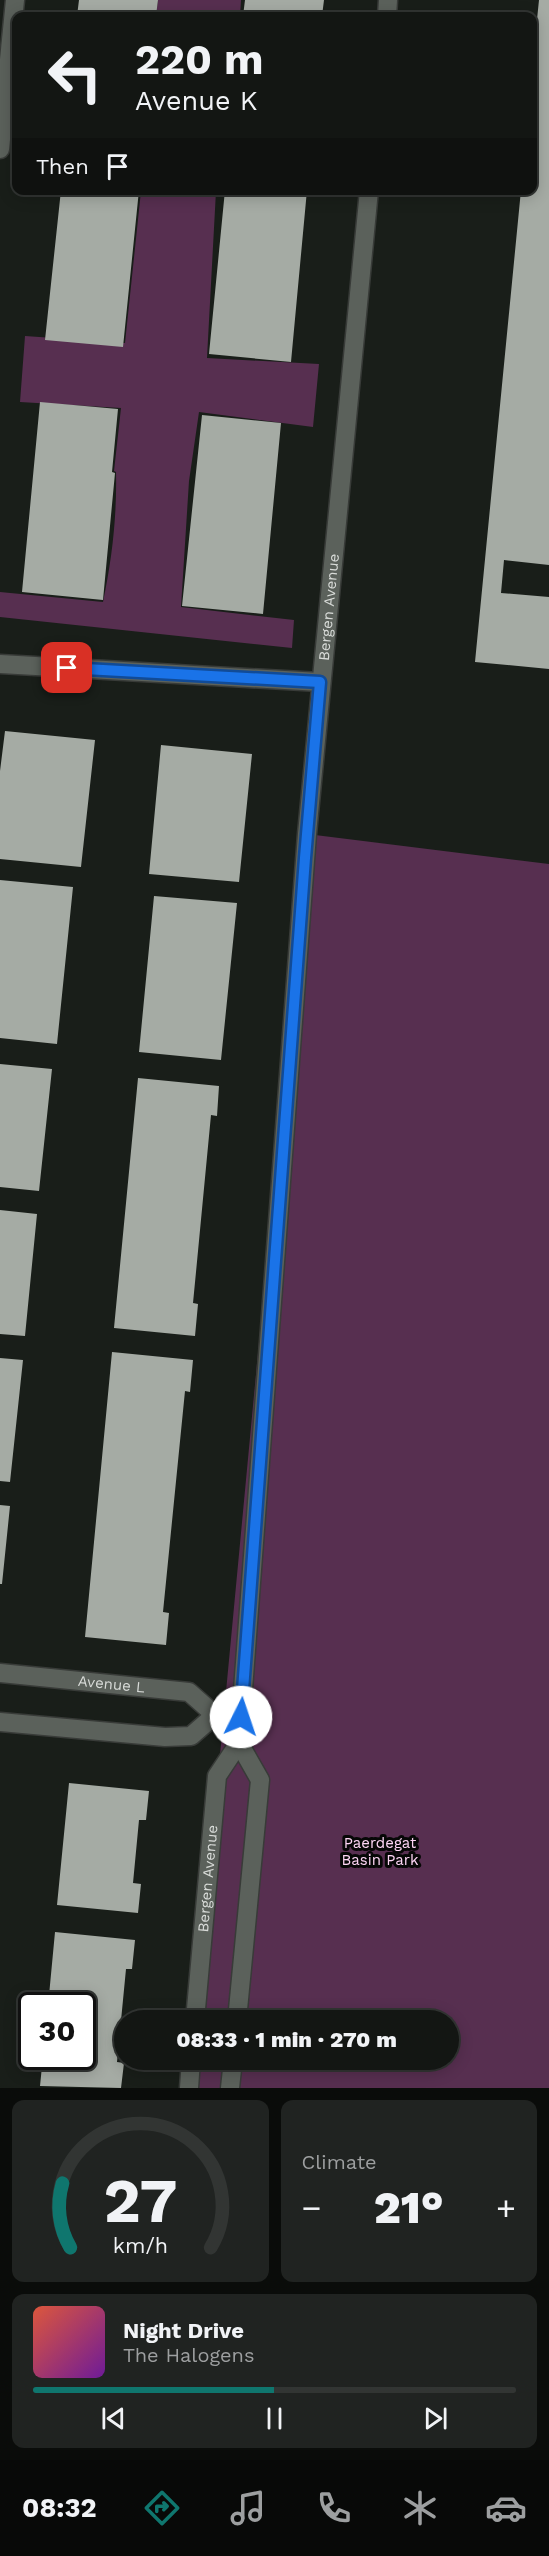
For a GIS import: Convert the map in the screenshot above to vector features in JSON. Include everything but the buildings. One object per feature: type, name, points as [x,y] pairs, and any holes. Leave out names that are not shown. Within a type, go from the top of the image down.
[{"type":"street","points":[[0,149],[12,30]]},
{"type":"street","name":"Bergen Avenue","points":[[196,2010],[217,1776],[239,1743],[307,834],[369,195]]},
{"type":"street","points":[[0,664],[320,682]]},
{"type":"street","name":"Avenue L","points":[[0,1673],[189,1692],[215,1715]]},
{"type":"street","points":[[0,1722],[165,1737],[191,1736],[215,1715],[241,1717]]},
{"type":"street","points":[[238,2010],[260,1780],[239,1743]]},
{"type":"street","points":[[189,2088],[190,2070]]},
{"type":"street","points":[[230,2088],[232,2070]]},
{"type":"green space","points":[[158,0],[241,0],[240,12],[156,12]]},
{"type":"green space","points":[[141,195],[216,195],[207,358],[319,364],[313,427],[199,412],[189,481],[181,607],[294,620],[292,648],[0,617],[0,592],[103,602],[116,505],[116,472],[114,471],[121,408],[20,402],[25,336],[125,343]]},
{"type":"green space","name":"Paerdegat Basin Park","points":[[307,834],[549,864],[549,2088],[189,2088],[190,2070],[459,2070],[459,2010],[196,2010]]},
{"type":"route","points":[[67,668],[320,682],[241,1717]]}]
